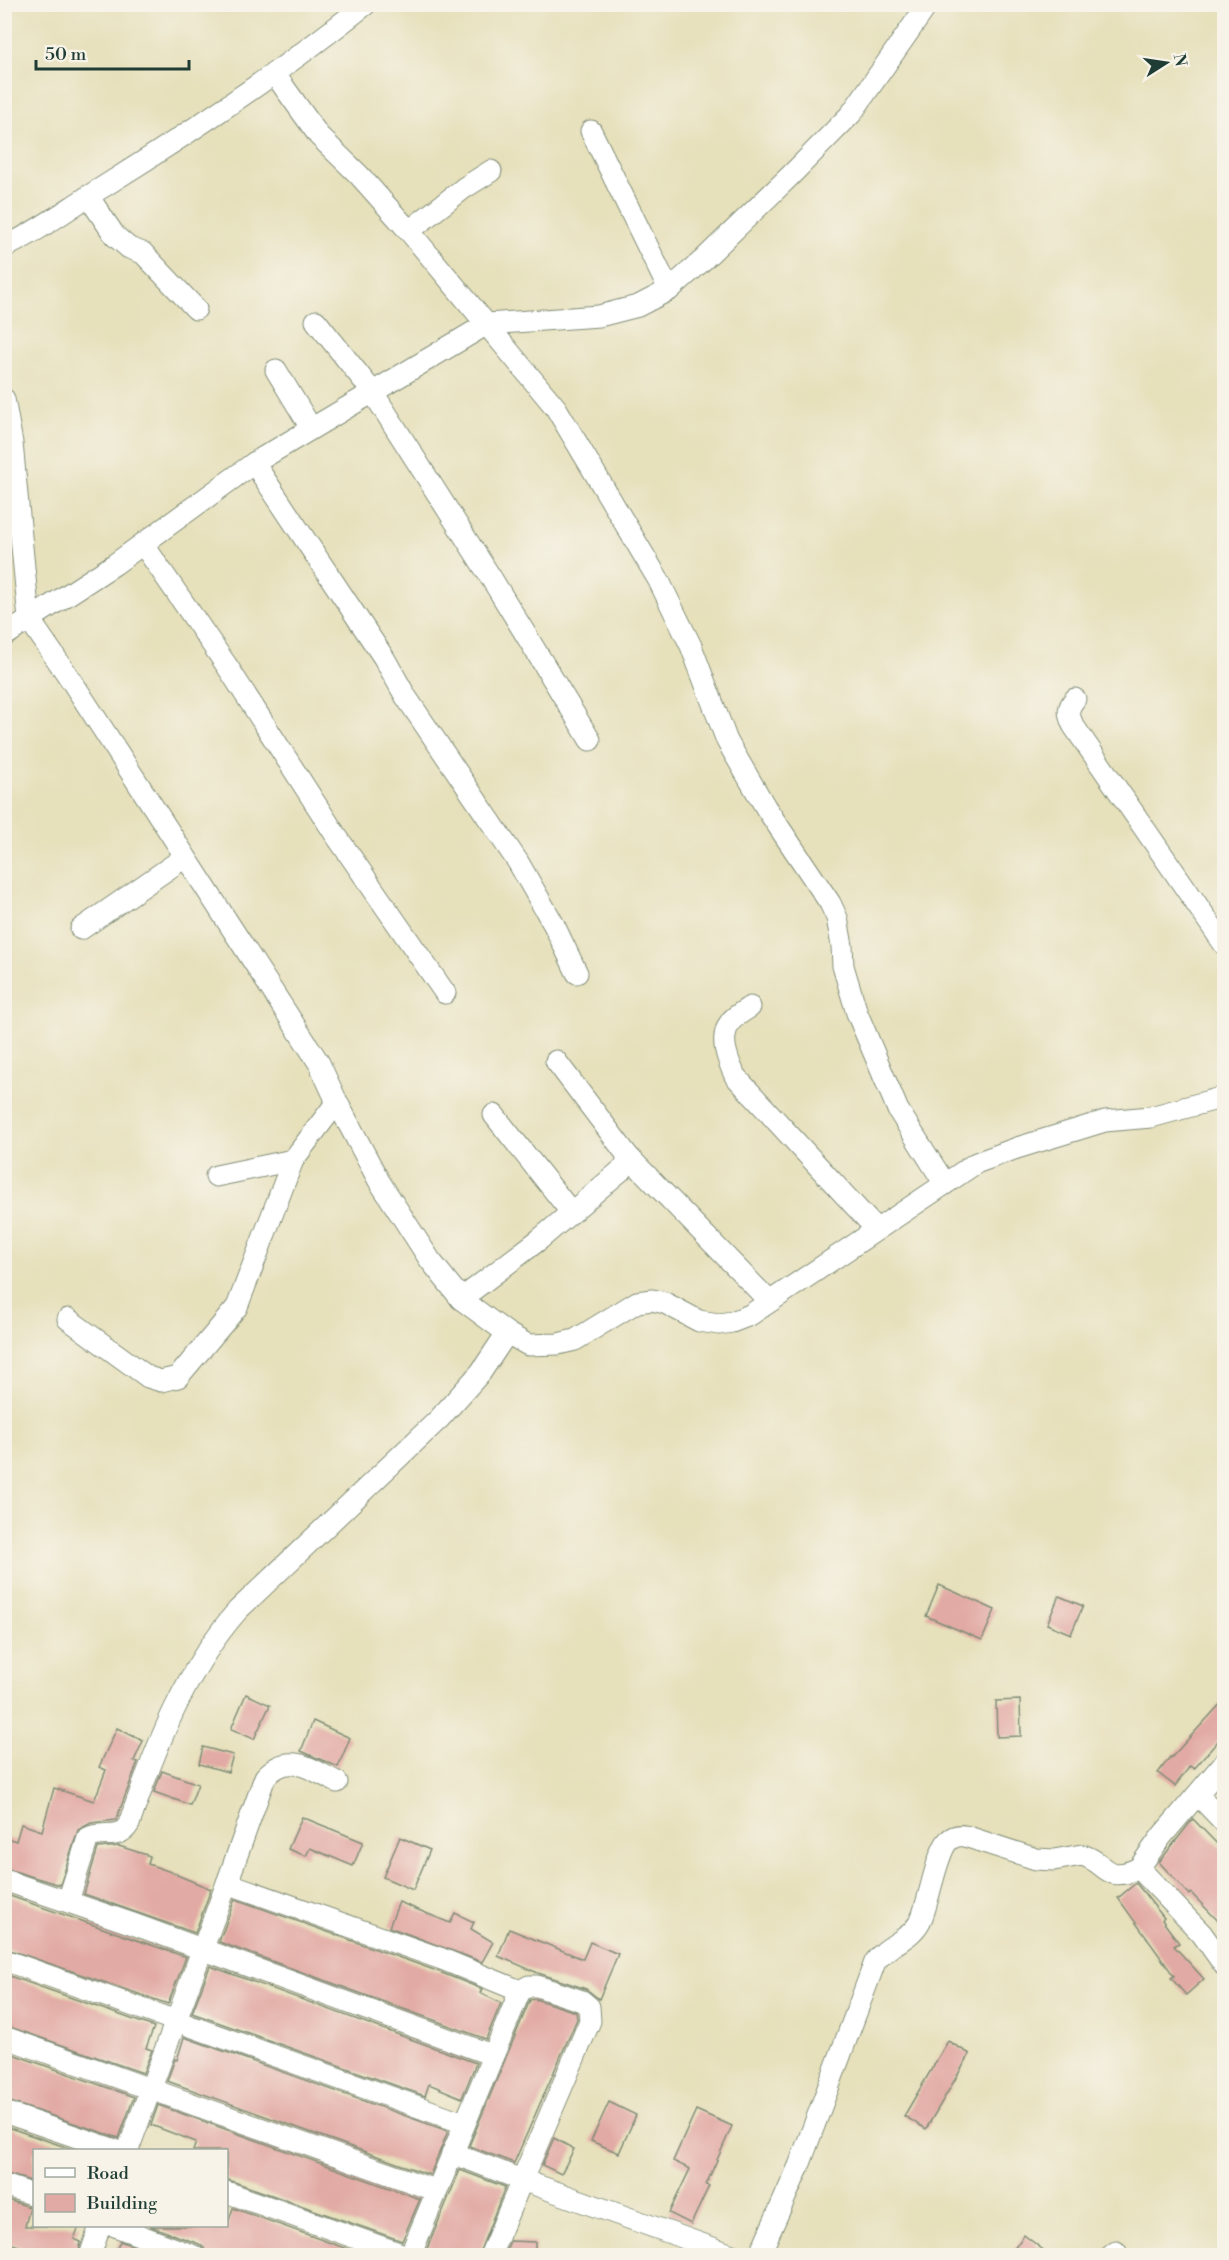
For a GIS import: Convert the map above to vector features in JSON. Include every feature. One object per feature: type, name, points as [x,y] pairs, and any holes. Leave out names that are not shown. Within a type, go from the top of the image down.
[{"type":"street","points":[[7,240],[88,196],[238,100],[274,73],[340,12],[366,4]]},
{"type":"street","points":[[4,636],[81,587],[254,463],[487,324],[599,316],[638,306],[669,290],[710,254],[850,114],[928,4]]},
{"type":"street","points":[[274,73],[319,136],[409,231],[556,408],[658,579],[691,646],[727,741],[766,808],[830,903],[840,933],[843,966],[857,1014],[898,1110],[945,1184]]},
{"type":"street","points":[[591,130],[669,290]]},
{"type":"street","points":[[409,231],[464,188],[491,171]]},
{"type":"street","points":[[88,196],[115,236],[129,248],[143,253],[196,309]]},
{"type":"street","points":[[316,321],[372,391],[493,581],[590,740]]},
{"type":"street","points":[[276,370],[311,428]]},
{"type":"street","points":[[4,399],[12,443],[29,619],[71,680],[319,1063],[379,1181],[430,1260],[461,1299],[528,1345],[558,1344],[584,1335],[637,1302],[652,1300],[665,1303],[699,1321],[719,1324],[732,1322],[750,1315],[976,1163],[1105,1121],[1151,1117],[1224,1097]]},
{"type":"street","points":[[254,463],[384,658],[406,697],[518,862],[554,925],[577,973]]},
{"type":"street","points":[[143,544],[227,666],[335,834],[446,993]]},
{"type":"street","points":[[1075,699],[1068,711],[1073,725],[1224,944]]},
{"type":"street","points":[[81,929],[185,857]]},
{"type":"street","points":[[750,1007],[732,1020],[727,1030],[725,1042],[727,1058],[735,1076],[876,1229]]},
{"type":"street","points":[[556,1061],[628,1156],[769,1301]]},
{"type":"street","points":[[68,1319],[148,1377],[161,1381],[178,1377],[237,1307],[293,1160],[337,1102]]},
{"type":"street","points":[[494,1115],[571,1212]]},
{"type":"street","points":[[461,1299],[625,1167],[628,1156]]},
{"type":"street","points":[[216,1176],[293,1160]]},
{"type":"street","points":[[68,1901],[86,1840],[92,1835],[118,1834],[129,1824],[149,1765],[177,1704],[223,1626],[439,1419],[481,1372],[507,1332]]},
{"type":"street","points":[[759,2256],[800,2166],[875,1962],[886,1950],[911,1933],[919,1924],[948,1841],[957,1836],[965,1836],[1036,1859],[1047,1860],[1082,1855],[1108,1872],[1117,1874],[1139,1868],[1161,1837],[1224,1763]]},
{"type":"street","points":[[129,2149],[265,1777],[274,1767],[282,1764],[299,1764],[337,1782]]},
{"type":"street","points":[[1198,1795],[1224,1822]]},
{"type":"street","points":[[1139,1868],[1202,1934],[1224,1965]]},
{"type":"street","points":[[4,1880],[68,1901],[492,2055]]},
{"type":"street","points":[[227,1883],[442,1959],[520,1991]]},
{"type":"street","points":[[4,1960],[464,2123]]},
{"type":"street","points":[[228,2193],[408,2256],[520,1991],[529,1986],[537,1986],[582,2001],[589,2007],[591,2016],[490,2256]]},
{"type":"street","points":[[4,2037],[437,2191]]},
{"type":"street","points":[[4,2112],[109,2149]]},
{"type":"street","points":[[452,2153],[735,2256]]},
{"type":"street","points":[[4,2185],[33,2196]]},
{"type":"street","points":[[90,2256],[100,2227]]},
{"type":"street","points":[[118,2227],[194,2256]]},
{"type":"building","points":[[939,1585],[995,1610],[982,1640],[926,1616]]},
{"type":"building","points":[[1059,1596],[1083,1606],[1071,1634],[1047,1624]]},
{"type":"building","points":[[246,1694],[270,1705],[254,1739],[231,1729]]},
{"type":"building","points":[[1020,1700],[1021,1736],[997,1737],[996,1701]]},
{"type":"building","points":[[1224,1700],[1224,1734],[1194,1769],[1190,1766],[1175,1786],[1158,1773],[1170,1757]]},
{"type":"building","points":[[313,1721],[350,1738],[338,1767],[301,1751]]},
{"type":"building","points":[[117,1728],[143,1741],[134,1761],[138,1762],[116,1820],[91,1823],[78,1830],[60,1885],[4,1868],[4,1837],[16,1841],[21,1824],[42,1831],[54,1788],[94,1801],[106,1770],[99,1767]]},
{"type":"building","points":[[203,1747],[233,1755],[228,1772],[199,1764]]},
{"type":"building","points":[[162,1771],[198,1784],[190,1805],[154,1792]]},
{"type":"building","points":[[302,1817],[363,1842],[353,1866],[310,1848],[306,1856],[288,1849]]},
{"type":"building","points":[[1193,1819],[1224,1851],[1224,1927],[1191,1893],[1189,1895],[1159,1862]]},
{"type":"building","points":[[400,1837],[430,1850],[413,1890],[383,1877]]},
{"type":"building","points":[[119,1846],[150,1856],[148,1864],[211,1889],[195,1933],[84,1894],[98,1848]]},
{"type":"building","points":[[1136,1883],[1164,1918],[1162,1920],[1179,1943],[1174,1946],[1204,1979],[1186,1995],[1171,1978],[1174,1976],[1118,1898]]},
{"type":"building","points":[[4,1894],[186,1957],[168,2004],[4,1948]]},
{"type":"building","points":[[235,1899],[482,1989],[480,1993],[501,2003],[486,2039],[219,1942]]},
{"type":"building","points":[[399,1902],[450,1923],[455,1913],[474,1922],[471,1929],[493,1942],[482,1962],[389,1927]]},
{"type":"building","points":[[509,1929],[583,1959],[590,1942],[618,1954],[599,1999],[586,1989],[538,1973],[498,1956]]},
{"type":"building","points":[[210,1966],[476,2063],[462,2098],[429,2084],[425,2096],[192,2013]]},
{"type":"building","points":[[4,1974],[154,2027],[146,2048],[152,2050],[143,2073],[4,2025]]},
{"type":"building","points":[[535,1999],[576,2012],[577,2019],[514,2163],[469,2146],[530,2000]]},
{"type":"building","points":[[184,2037],[448,2131],[430,2175],[167,2081]]},
{"type":"building","points":[[948,2041],[970,2054],[926,2129],[904,2116]]},
{"type":"building","points":[[4,2051],[134,2097],[119,2138],[4,2100]]},
{"type":"building","points":[[609,2102],[636,2115],[619,2153],[591,2141]]},
{"type":"building","points":[[158,2105],[420,2199],[402,2241],[228,2180],[228,2149],[194,2149],[196,2142],[151,2125]]},
{"type":"building","points":[[696,2110],[732,2126],[706,2185],[709,2186],[691,2224],[669,2213],[690,2169],[673,2161]]},
{"type":"building","points":[[4,2126],[71,2149],[33,2149],[33,2182],[4,2173]]},
{"type":"building","points":[[554,2138],[574,2149],[561,2174],[542,2165]]},
{"type":"building","points":[[460,2170],[505,2187],[478,2256],[424,2256]]},
{"type":"building","points":[[4,2199],[30,2207],[25,2226],[79,2227],[74,2239],[81,2242],[78,2256],[47,2256],[4,2241]]},
{"type":"building","points":[[233,2208],[367,2256],[207,2256],[204,2248],[199,2244],[153,2227],[228,2227]]},
{"type":"building","points":[[1024,2235],[1051,2256],[1009,2256]]},
{"type":"building","points":[[120,2241],[157,2256],[114,2256]]},
{"type":"building","points":[[510,2241],[535,2242],[535,2256],[504,2256]]}]
